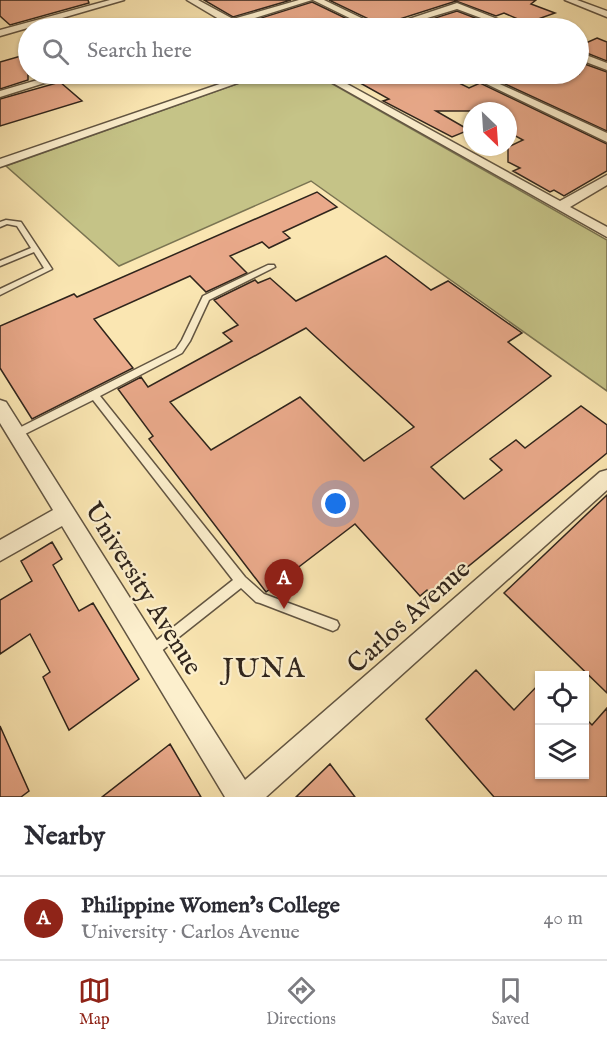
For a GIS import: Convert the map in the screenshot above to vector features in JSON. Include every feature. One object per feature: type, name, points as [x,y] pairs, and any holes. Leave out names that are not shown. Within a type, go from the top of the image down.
[{"type":"street","points":[[55,18],[120,0]]},
{"type":"street","points":[[191,0],[224,18]]},
{"type":"street","points":[[249,18],[308,0]]},
{"type":"street","points":[[317,0],[356,18]]},
{"type":"street","points":[[568,0],[607,14]]},
{"type":"street","points":[[418,18],[457,6],[489,18]]},
{"type":"street","points":[[0,33],[18,28]]},
{"type":"street","points":[[589,59],[607,67]]},
{"type":"street","points":[[0,94],[34,84]]},
{"type":"street","points":[[0,163],[229,84]]},
{"type":"street","points":[[340,84],[607,233]]},
{"type":"street","points":[[492,84],[607,138]]},
{"type":"street","points":[[560,207],[607,179]]},
{"type":"street","name":"University Avenue","points":[[0,408],[240,797]]},
{"type":"street","name":"Carlos Avenue","points":[[246,797],[607,478]]},
{"type":"street","points":[[0,551],[65,514]]},
{"type":"lane","points":[[0,225],[6,222],[19,224],[48,268],[0,292]]},
{"type":"lane","points":[[0,264],[35,249]]},
{"type":"lane","points":[[16,434],[179,351],[206,298],[271,267]]},
{"type":"lane","points":[[94,395],[241,581],[260,598],[333,624]]},
{"type":"lane","points":[[150,653],[241,581]]},
{"type":"shaded area","points":[[237,84],[333,84],[607,240],[607,391],[311,181],[119,266],[6,166]]},
{"type":"building","points":[[0,0],[88,0],[89,3],[35,18],[18,18],[18,23],[10,25],[0,16]]},
{"type":"building","points":[[204,0],[291,0],[233,17]]},
{"type":"building","points":[[329,0],[536,0],[531,4],[555,13],[541,18],[516,18],[504,13],[496,16],[456,1],[403,18],[366,18]]},
{"type":"building","points":[[312,2],[345,18],[261,18]]},
{"type":"building","points":[[457,11],[475,18],[435,18]]},
{"type":"building","points":[[597,38],[607,42],[607,61],[589,54],[589,42]]},
{"type":"building","points":[[18,57],[18,83],[0,89],[0,62]]},
{"type":"building","points":[[589,66],[607,72],[607,131],[505,84],[589,84]]},
{"type":"building","points":[[53,84],[62,84],[82,101],[0,126],[0,99]]},
{"type":"building","points":[[362,84],[461,84],[469,88],[482,84],[607,144],[607,171],[564,196],[554,190],[550,192],[513,171],[520,168],[508,162],[508,156],[517,156],[517,143],[523,140],[517,137],[517,102],[463,102],[463,111],[436,111],[463,127],[463,132],[452,137],[383,101],[389,99]]},
{"type":"building","points":[[317,192],[337,207],[283,232],[290,238],[269,248],[262,242],[230,256],[247,273],[206,292],[190,276],[94,319],[133,368],[32,419],[0,368],[0,326],[74,294],[77,297]]},
{"type":"building","points":[[386,256],[431,290],[448,281],[522,333],[508,342],[551,376],[431,467],[464,499],[502,470],[490,459],[516,440],[525,448],[581,406],[607,425],[607,453],[432,596],[427,590],[420,596],[355,524],[266,592],[149,439],[153,436],[118,389],[141,377],[148,387],[232,341],[223,333],[238,325],[214,300],[255,280],[258,283],[270,278],[296,301]],"holes":[[[306,328],[414,427],[364,461],[300,397],[211,450],[170,402]]]},
{"type":"building","points":[[607,495],[607,693],[589,676],[589,671],[584,671],[504,593]]},
{"type":"building","points":[[52,542],[62,559],[53,565],[79,611],[93,603],[139,679],[69,730],[43,677],[50,672],[30,634],[0,654],[0,600],[32,581],[21,561]]},
{"type":"building","points":[[476,670],[514,710],[535,688],[535,779],[589,779],[589,722],[592,725],[607,708],[607,797],[494,797],[426,719]]},
{"type":"building","points":[[0,726],[29,791],[21,797],[0,797]]},
{"type":"building","points":[[170,744],[201,797],[102,797]]},
{"type":"building","points":[[330,764],[355,797],[296,797]]},
{"type":"place","name":"Philippine Women's College","points":[[284,609]]},
{"type":"district","name":"JUNA","points":[[264,667]]}]
